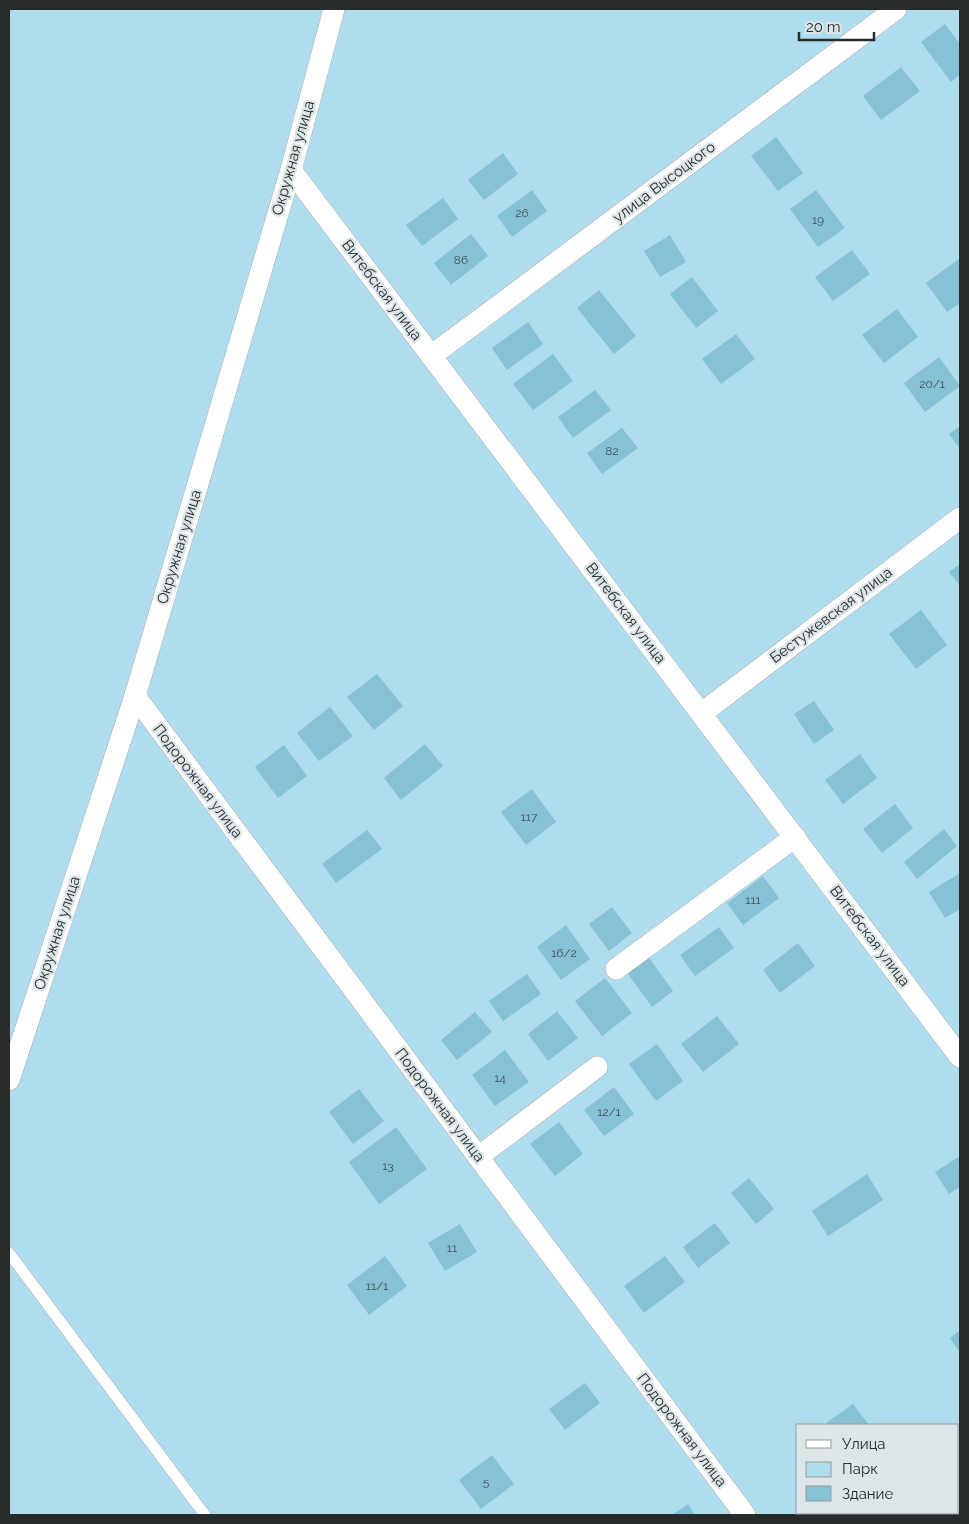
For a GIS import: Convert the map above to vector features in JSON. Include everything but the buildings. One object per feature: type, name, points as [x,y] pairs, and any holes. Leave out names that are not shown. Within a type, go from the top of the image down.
[{"type":"street","name":"Окружная улица","points":[[9,1080],[135,696],[290,170],[334,9]]},
{"type":"street","name":"улица Высоцкого","points":[[431,356],[896,9]]},
{"type":"street","name":"Витебская улица","points":[[290,170],[960,1057]]},
{"type":"street","name":"Бестужевская улица","points":[[702,713],[960,518]]},
{"type":"street","name":"Подорожная улица","points":[[135,696],[745,1515]]},
{"type":"street","points":[[616,970],[795,837]]},
{"type":"street","points":[[478,1157],[597,1067]]},
{"type":"lane","points":[[9,1253],[204,1515]]},
{"type":"green space","points":[[9,9],[960,9],[960,1515],[9,1515]]}]
